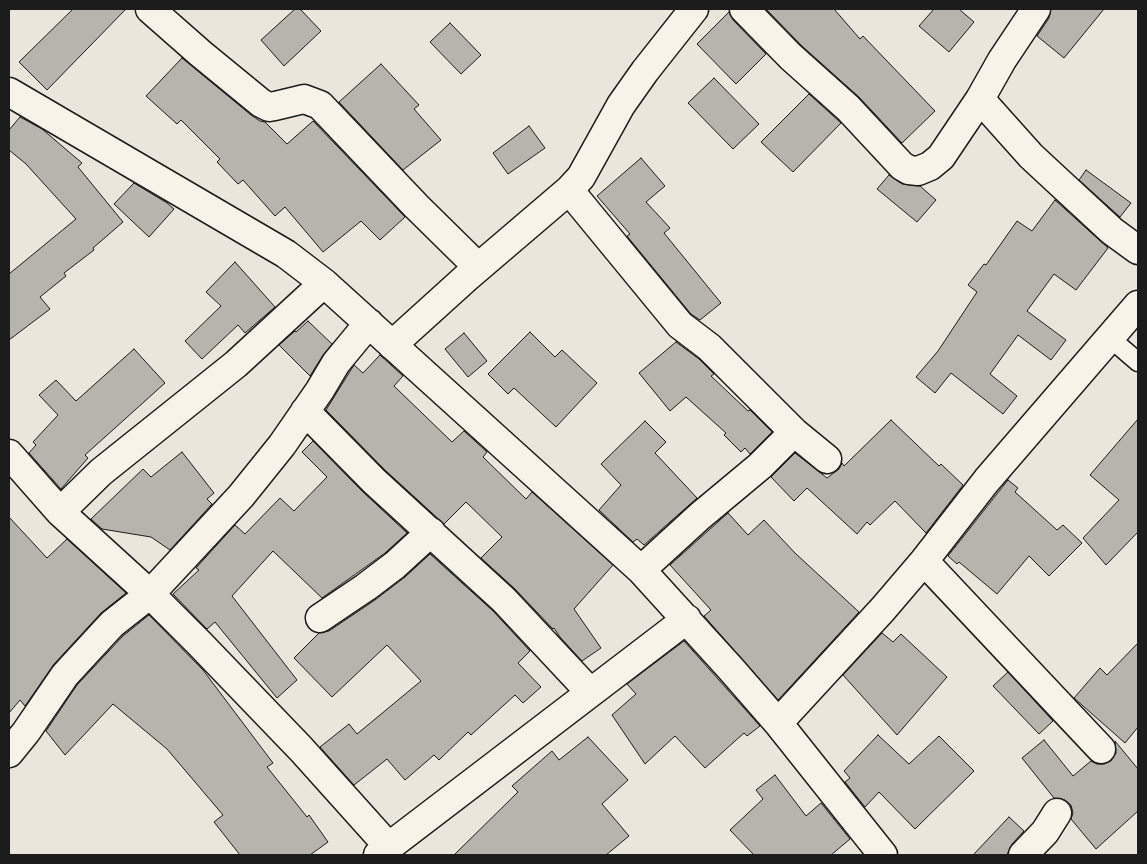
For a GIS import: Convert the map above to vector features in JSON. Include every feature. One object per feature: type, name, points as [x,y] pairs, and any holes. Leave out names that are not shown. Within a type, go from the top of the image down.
[{"type":"street","points":[[150,9],[261,103],[269,107],[304,99],[320,105],[416,206],[478,267]]},
{"type":"street","points":[[392,345],[478,267],[569,190],[581,177],[630,92],[694,9]]},
{"type":"street","points":[[744,9],[791,57],[848,108],[889,153],[908,170],[918,171],[930,166],[941,157],[1036,9]]},
{"type":"street","points":[[9,92],[286,254],[324,282],[641,570],[687,619],[778,723],[883,855]]},
{"type":"street","points":[[980,99],[1031,156],[1058,182],[1112,231],[1138,250]]},
{"type":"street","points":[[569,190],[680,325],[709,347],[794,432],[827,458]]},
{"type":"street","points":[[60,512],[101,472],[236,364],[324,282]]},
{"type":"street","points":[[778,723],[883,609],[924,561],[986,480],[1138,305]]},
{"type":"street","points":[[9,753],[26,732],[65,675],[112,624],[150,594],[241,496],[282,445],[336,363],[369,322]]},
{"type":"street","points":[[305,412],[374,480],[504,600],[590,692]]},
{"type":"street","points":[[641,570],[700,516],[760,466],[794,432]]},
{"type":"street","points":[[9,454],[60,512],[150,594],[301,749],[384,851],[687,619]]},
{"type":"street","points":[[320,618],[395,566],[431,532]]},
{"type":"street","points":[[924,561],[1101,749]]},
{"type":"street","points":[[1023,855],[1045,832],[1057,814]]},
{"type":"lane","points":[[1110,338],[1138,362]]},
{"type":"building","points":[[73,9],[126,9],[47,90],[19,62]]},
{"type":"building","points":[[295,9],[300,9],[321,31],[284,66],[261,40]]},
{"type":"building","points":[[766,9],[834,9],[860,39],[863,36],[935,111],[902,143],[859,97],[802,46]]},
{"type":"building","points":[[934,9],[959,9],[974,22],[949,52],[919,26]]},
{"type":"building","points":[[1051,9],[1104,9],[1064,58],[1037,36],[1049,18]]},
{"type":"building","points":[[729,12],[733,20],[766,54],[736,84],[697,44]]},
{"type":"building","points":[[450,23],[481,55],[461,74],[430,42]]},
{"type":"building","points":[[182,58],[251,115],[265,122],[287,144],[313,121],[405,217],[380,240],[361,221],[323,252],[285,207],[275,216],[243,180],[238,184],[217,162],[220,159],[181,120],[177,124],[146,96]]},
{"type":"building","points":[[381,64],[419,105],[414,109],[441,140],[403,170],[339,102]]},
{"type":"building","points":[[714,78],[759,124],[733,149],[688,103]]},
{"type":"building","points":[[809,94],[841,123],[793,172],[761,142]]},
{"type":"building","points":[[20,117],[42,129],[82,163],[78,167],[123,222],[93,248],[94,250],[64,273],[66,276],[40,297],[50,309],[9,340],[9,274],[76,219],[26,164],[9,150],[9,130]]},
{"type":"building","points":[[529,126],[545,148],[508,174],[493,153]]},
{"type":"building","points":[[641,158],[665,186],[646,202],[670,228],[664,233],[721,303],[700,320],[691,314],[627,236],[630,234],[597,196]]},
{"type":"building","points":[[1086,170],[1131,203],[1120,217],[1079,180]]},
{"type":"building","points":[[889,175],[902,184],[920,186],[936,200],[917,222],[877,189]]},
{"type":"building","points":[[134,183],[174,209],[149,237],[114,204]]},
{"type":"building","points":[[1055,200],[1108,248],[1076,290],[1054,274],[1027,311],[1066,340],[1051,360],[1018,335],[990,374],[1017,396],[1003,414],[951,373],[935,393],[916,377],[938,351],[977,292],[968,285],[984,264],[986,265],[1017,221],[1032,231]]},
{"type":"building","points":[[235,262],[275,307],[245,333],[238,325],[202,359],[185,341],[221,306],[206,292]]},
{"type":"building","points":[[308,321],[332,344],[310,376],[279,345]]},
{"type":"building","points":[[530,332],[555,357],[562,350],[597,383],[556,427],[514,388],[508,394],[488,374]]},
{"type":"building","points":[[464,333],[487,361],[468,377],[445,349]]},
{"type":"building","points":[[676,342],[699,359],[714,374],[711,376],[772,432],[750,454],[745,448],[741,452],[724,435],[726,433],[686,397],[670,411],[639,373]]},
{"type":"building","points":[[134,349],[165,383],[85,455],[88,458],[61,489],[29,453],[36,445],[33,442],[58,415],[39,395],[56,380],[76,401]]},
{"type":"building","points":[[380,355],[403,376],[394,386],[452,442],[464,431],[487,452],[483,457],[526,499],[532,492],[613,565],[574,609],[601,648],[582,661],[554,628],[481,558],[502,537],[466,502],[444,524],[385,470],[326,410],[354,365],[363,373]]},
{"type":"building","points":[[1138,419],[1138,532],[1106,565],[1083,538],[1119,500],[1090,475]]},
{"type":"building","points":[[891,420],[939,466],[941,464],[963,485],[926,533],[895,501],[870,525],[867,522],[857,534],[807,488],[794,501],[771,477],[795,453],[827,478],[839,469],[842,463],[844,466]]},
{"type":"building","points":[[645,421],[666,442],[655,453],[697,498],[644,545],[637,539],[633,542],[599,510],[621,485],[601,464]]},
{"type":"building","points":[[313,441],[407,533],[385,553],[322,598],[273,551],[232,596],[297,680],[277,698],[215,622],[207,629],[173,594],[199,570],[196,568],[235,525],[245,534],[280,498],[294,511],[327,477],[302,452]]},
{"type":"building","points":[[182,452],[214,493],[207,499],[212,504],[170,550],[151,537],[102,529],[91,519],[143,469],[151,477]]},
{"type":"building","points":[[1008,480],[1018,488],[1015,492],[1057,530],[1063,525],[1082,543],[1049,576],[1029,556],[997,594],[959,562],[957,564],[948,556]]},
{"type":"building","points":[[728,513],[748,535],[764,520],[795,553],[859,612],[778,700],[704,616],[711,610],[670,565]]},
{"type":"building","points":[[9,517],[47,558],[67,539],[126,593],[101,613],[54,664],[25,706],[20,700],[9,713]]},
{"type":"building","points":[[430,554],[493,611],[530,651],[518,663],[541,687],[523,703],[515,695],[471,735],[468,732],[439,760],[434,755],[405,780],[387,759],[354,785],[320,747],[349,724],[357,734],[421,681],[387,645],[332,697],[294,658],[319,633],[329,631],[375,600],[405,577]]},
{"type":"building","points":[[149,615],[203,670],[273,763],[267,767],[307,817],[309,815],[328,842],[310,855],[240,855],[214,822],[223,815],[167,749],[113,704],[65,755],[46,731],[77,685],[123,636]]},
{"type":"building","points":[[882,633],[893,642],[901,634],[947,677],[897,735],[843,675]]},
{"type":"building","points":[[684,641],[760,726],[747,736],[744,733],[705,768],[675,736],[645,764],[612,715],[636,694],[627,684]]},
{"type":"building","points":[[1138,643],[1138,727],[1125,743],[1074,698],[1100,668],[1107,675]]},
{"type":"building","points":[[1008,672],[1053,721],[1039,734],[993,686]]},
{"type":"building","points":[[878,735],[909,764],[939,736],[974,771],[915,829],[879,792],[865,807],[845,782],[850,778],[844,771]]},
{"type":"building","points":[[588,737],[628,780],[602,804],[629,836],[606,855],[454,855],[518,792],[512,786],[552,751],[559,760]]},
{"type":"building","points":[[1044,740],[1073,776],[1091,761],[1097,764],[1104,764],[1111,761],[1116,753],[1115,741],[1138,769],[1138,811],[1096,849],[1071,819],[1073,813],[1071,805],[1065,800],[1054,798],[1022,758]]},
{"type":"building","points":[[775,775],[806,816],[821,803],[850,839],[831,855],[754,855],[730,830],[763,799],[756,790]]},
{"type":"building","points":[[1009,817],[1024,831],[1012,844],[1008,853],[1006,855],[973,855]]}]
